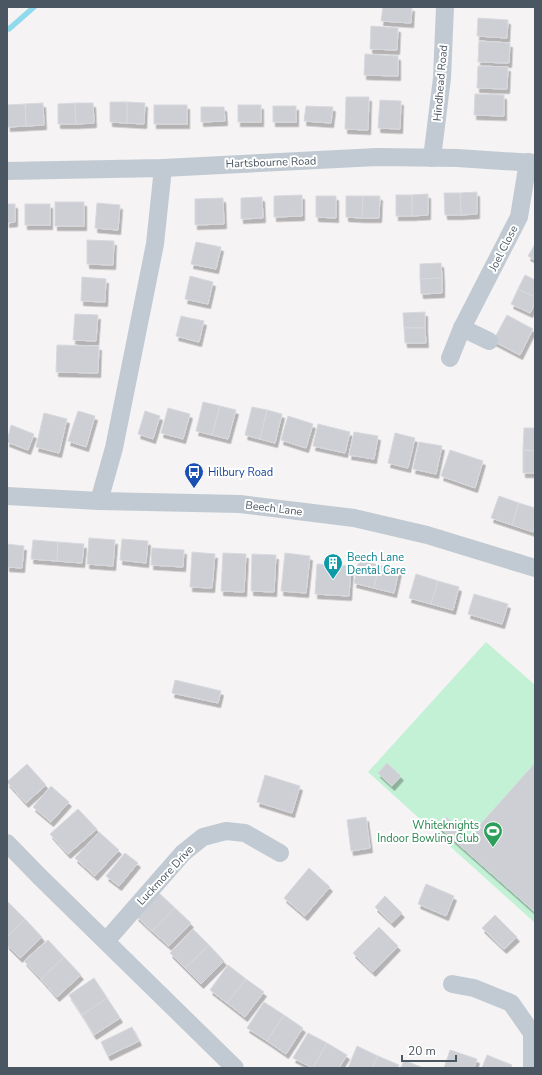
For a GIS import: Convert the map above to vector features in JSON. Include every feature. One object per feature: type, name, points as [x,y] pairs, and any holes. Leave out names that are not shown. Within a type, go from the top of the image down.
[{"type":"street","name":"Hindhead Road","points":[[432,158],[442,78],[445,7]]},
{"type":"street","name":"Hartsbourne Road","points":[[7,171],[163,168],[377,157],[531,163]]},
{"type":"street","name":"Joel Close","points":[[450,358],[462,328],[519,217],[531,163]]},
{"type":"street","points":[[99,501],[115,441],[155,244],[163,168]]},
{"type":"street","points":[[462,328],[489,341]]},
{"type":"street","name":"Beech Lane","points":[[7,496],[99,501],[240,504],[354,518],[427,535],[535,568]]},
{"type":"street","name":"Luckmore Drive","points":[[106,941],[183,853],[203,837],[226,831],[245,833],[280,853]]},
{"type":"street","points":[[7,843],[235,1068]]},
{"type":"street","points":[[452,984],[474,988],[511,1003],[532,1033],[532,1068]]},
{"type":"green space","name":"Whiteknights Indoor Bowling Club","points":[[486,642],[535,685],[535,923],[368,772]]},
{"type":"building","points":[[383,7],[412,7],[411,23],[381,21]]},
{"type":"building","points":[[478,18],[508,20],[507,38],[477,36]]},
{"type":"building","points":[[371,26],[398,28],[397,50],[370,49]]},
{"type":"building","points":[[479,41],[510,43],[509,63],[478,62]]},
{"type":"building","points":[[365,54],[398,56],[398,76],[364,75]]},
{"type":"building","points":[[478,66],[508,67],[507,89],[477,88]]},
{"type":"building","points":[[475,94],[504,95],[504,116],[474,115]]},
{"type":"building","points":[[346,97],[369,97],[368,130],[345,129]]},
{"type":"building","points":[[380,100],[401,101],[400,129],[378,128]]},
{"type":"building","points":[[110,102],[127,102],[127,123],[110,122]]},
{"type":"building","points":[[127,102],[145,103],[144,124],[127,123]]},
{"type":"building","points":[[43,103],[44,125],[26,126],[25,104]]},
{"type":"building","points":[[75,103],[76,124],[58,124],[58,104]]},
{"type":"building","points":[[75,103],[93,103],[94,123],[76,124]]},
{"type":"building","points":[[25,104],[26,126],[8,127],[7,105]]},
{"type":"building","points":[[154,105],[187,105],[187,124],[154,124]]},
{"type":"building","points":[[238,105],[261,105],[261,122],[238,122]]},
{"type":"building","points":[[273,106],[296,106],[296,122],[273,122]]},
{"type":"building","points":[[306,106],[333,107],[331,123],[304,121]]},
{"type":"building","points":[[201,107],[224,107],[225,121],[201,122]]},
{"type":"building","points":[[477,192],[477,214],[461,215],[460,193]]},
{"type":"building","points":[[444,193],[460,193],[461,215],[445,215]]},
{"type":"building","points":[[428,194],[428,215],[412,216],[412,195]]},
{"type":"building","points":[[302,195],[302,216],[274,217],[274,196]]},
{"type":"building","points":[[396,195],[412,195],[412,216],[396,216]]},
{"type":"building","points":[[316,196],[336,196],[336,218],[316,217]]},
{"type":"building","points":[[346,196],[363,196],[362,218],[346,217]]},
{"type":"building","points":[[363,196],[380,196],[379,218],[362,218]]},
{"type":"building","points":[[262,197],[263,218],[241,219],[241,198]]},
{"type":"building","points":[[223,198],[224,224],[195,225],[195,199]]},
{"type":"building","points":[[55,202],[84,202],[84,226],[55,226]]},
{"type":"building","points":[[97,203],[120,205],[118,230],[95,228]]},
{"type":"building","points":[[7,204],[15,204],[15,222],[7,223]]},
{"type":"building","points":[[25,204],[50,204],[50,225],[25,225]]},
{"type":"building","points":[[87,240],[114,241],[113,265],[87,264]]},
{"type":"building","points":[[196,242],[221,247],[216,269],[191,264]]},
{"type":"building","points":[[535,244],[535,260],[528,256]]},
{"type":"building","points":[[441,263],[442,278],[420,279],[420,264]]},
{"type":"building","points":[[525,275],[535,280],[535,297],[518,289]]},
{"type":"building","points":[[190,276],[213,282],[208,304],[185,299]]},
{"type":"building","points":[[82,277],[106,279],[105,302],[81,301]]},
{"type":"building","points":[[442,278],[442,293],[421,294],[420,279]]},
{"type":"building","points":[[518,289],[535,297],[535,303],[530,313],[511,304]]},
{"type":"building","points":[[425,312],[425,328],[404,328],[403,313]]},
{"type":"building","points":[[75,314],[98,315],[96,341],[73,340]]},
{"type":"building","points":[[507,315],[533,329],[520,355],[493,341]]},
{"type":"building","points":[[181,316],[204,321],[199,342],[176,336]]},
{"type":"building","points":[[404,328],[425,328],[426,343],[405,343]]},
{"type":"building","points":[[57,345],[99,346],[98,373],[56,372]]},
{"type":"building","points":[[203,402],[220,406],[212,435],[196,431]]},
{"type":"building","points":[[220,406],[236,410],[228,439],[212,435]]},
{"type":"building","points":[[252,407],[267,410],[260,439],[245,435]]},
{"type":"building","points":[[168,408],[190,414],[183,439],[161,433]]},
{"type":"building","points":[[267,410],[282,414],[275,443],[260,439]]},
{"type":"building","points":[[78,411],[95,416],[86,447],[68,441]]},
{"type":"building","points":[[145,411],[160,416],[153,439],[138,434]]},
{"type":"building","points":[[44,413],[67,419],[59,453],[36,447]]},
{"type":"building","points":[[288,416],[313,424],[306,448],[281,440]]},
{"type":"building","points":[[318,424],[350,432],[345,453],[313,446]]},
{"type":"building","points":[[11,425],[34,434],[28,450],[7,442]]},
{"type":"building","points":[[524,428],[535,428],[535,451],[523,450]]},
{"type":"building","points":[[354,432],[378,436],[374,459],[349,455]]},
{"type":"building","points":[[395,433],[415,438],[408,468],[388,463]]},
{"type":"building","points":[[419,442],[442,446],[436,474],[413,469]]},
{"type":"building","points":[[450,450],[483,461],[475,488],[441,476]]},
{"type":"building","points":[[523,450],[535,451],[535,473],[523,473]]},
{"type":"building","points":[[499,496],[519,503],[512,525],[491,518]]},
{"type":"building","points":[[519,503],[535,508],[535,525],[533,532],[512,525]]},
{"type":"building","points":[[89,538],[115,540],[113,566],[87,564]]},
{"type":"building","points":[[122,539],[148,541],[146,563],[120,560]]},
{"type":"building","points":[[33,540],[58,542],[57,561],[31,559]]},
{"type":"building","points":[[58,542],[84,544],[82,563],[57,561]]},
{"type":"building","points":[[7,544],[24,546],[22,568],[7,567]]},
{"type":"building","points":[[152,548],[184,550],[183,567],[151,565]]},
{"type":"building","points":[[192,552],[215,554],[212,588],[190,587]]},
{"type":"building","points":[[223,553],[246,554],[244,592],[221,591]]},
{"type":"building","points":[[285,553],[310,556],[306,593],[281,591]]},
{"type":"building","points":[[252,554],[276,555],[274,592],[251,591]]},
{"type":"building","points":[[359,560],[379,565],[374,588],[354,583]]},
{"type":"building","name":"Beech Lane Dental Care","points":[[317,564],[351,566],[349,596],[315,594]]},
{"type":"building","points":[[379,565],[399,570],[394,593],[374,588]]},
{"type":"building","points":[[416,574],[438,581],[431,604],[409,598]]},
{"type":"building","points":[[438,581],[459,587],[453,610],[431,604]]},
{"type":"building","points":[[474,594],[508,604],[502,624],[468,614]]},
{"type":"building","points":[[175,680],[221,691],[218,703],[172,693]]},
{"type":"building","points":[[387,763],[401,776],[392,786],[378,773]]},
{"type":"building","points":[[535,763],[535,912],[438,826],[446,817],[469,837]]},
{"type":"building","points":[[27,764],[46,785],[26,803],[7,782]]},
{"type":"building","points":[[265,775],[300,786],[292,813],[257,802]]},
{"type":"building","points":[[51,786],[69,802],[51,822],[33,807]]},
{"type":"building","points":[[78,809],[97,829],[68,854],[50,834]]},
{"type":"building","points":[[366,817],[370,848],[351,851],[347,820]]},
{"type":"building","points":[[99,832],[119,850],[95,876],[75,858]]},
{"type":"building","points":[[125,853],[138,863],[119,886],[106,876]]},
{"type":"building","points":[[309,868],[330,887],[305,916],[284,898]]},
{"type":"building","points":[[426,884],[454,896],[446,916],[418,904]]},
{"type":"building","points":[[159,893],[175,908],[152,931],[136,916]]},
{"type":"building","points":[[385,896],[402,913],[392,923],[375,907]]},
{"type":"building","points":[[8,902],[25,919],[7,937],[7,903]]},
{"type":"building","points":[[175,908],[191,923],[169,946],[152,931]]},
{"type":"building","points":[[495,915],[517,937],[504,949],[482,928]]},
{"type":"building","points":[[25,919],[42,937],[20,958],[7,945],[7,937]]},
{"type":"building","points":[[379,927],[398,946],[373,972],[353,953]]},
{"type":"building","points":[[193,929],[209,945],[185,968],[170,953]]},
{"type":"building","points":[[48,940],[64,957],[41,979],[24,961]]},
{"type":"building","points":[[209,945],[224,961],[201,984],[185,968]]},
{"type":"building","points":[[64,957],[81,975],[57,997],[41,979]]},
{"type":"building","points":[[228,965],[246,979],[227,1003],[210,990]]},
{"type":"building","points":[[94,978],[107,998],[82,1015],[69,995]]},
{"type":"building","points":[[246,979],[264,992],[245,1017],[227,1003]]},
{"type":"building","points":[[107,998],[120,1018],[94,1035],[82,1015]]},
{"type":"building","points":[[264,1002],[284,1015],[267,1041],[247,1028]]},
{"type":"building","points":[[284,1015],[303,1028],[286,1054],[267,1041]]},
{"type":"building","points":[[132,1027],[139,1041],[108,1056],[101,1042]]},
{"type":"building","points":[[308,1033],[327,1043],[313,1068],[293,1058]]},
{"type":"building","points":[[327,1043],[347,1055],[339,1068],[313,1068]]},
{"type":"building","points":[[357,1046],[378,1056],[372,1068],[348,1068]]},
{"type":"building","points":[[450,1050],[477,1059],[474,1068],[444,1068]]},
{"type":"building","points":[[487,1055],[512,1065],[511,1068],[482,1068]]},
{"type":"building","points":[[378,1056],[399,1065],[397,1068],[372,1068]]},
{"type":"building","points":[[404,1060],[423,1068],[401,1068]]},
{"type":"waterway","points":[[7,28],[9,29],[34,7]]},
{"type":"place","name":"Hilbury Road","points":[[194,489]]},
{"type":"place","name":"Beech Lane Dental Care","points":[[333,580]]},
{"type":"place","name":"Whiteknights Indoor Bowling Club","points":[[493,848]]}]
